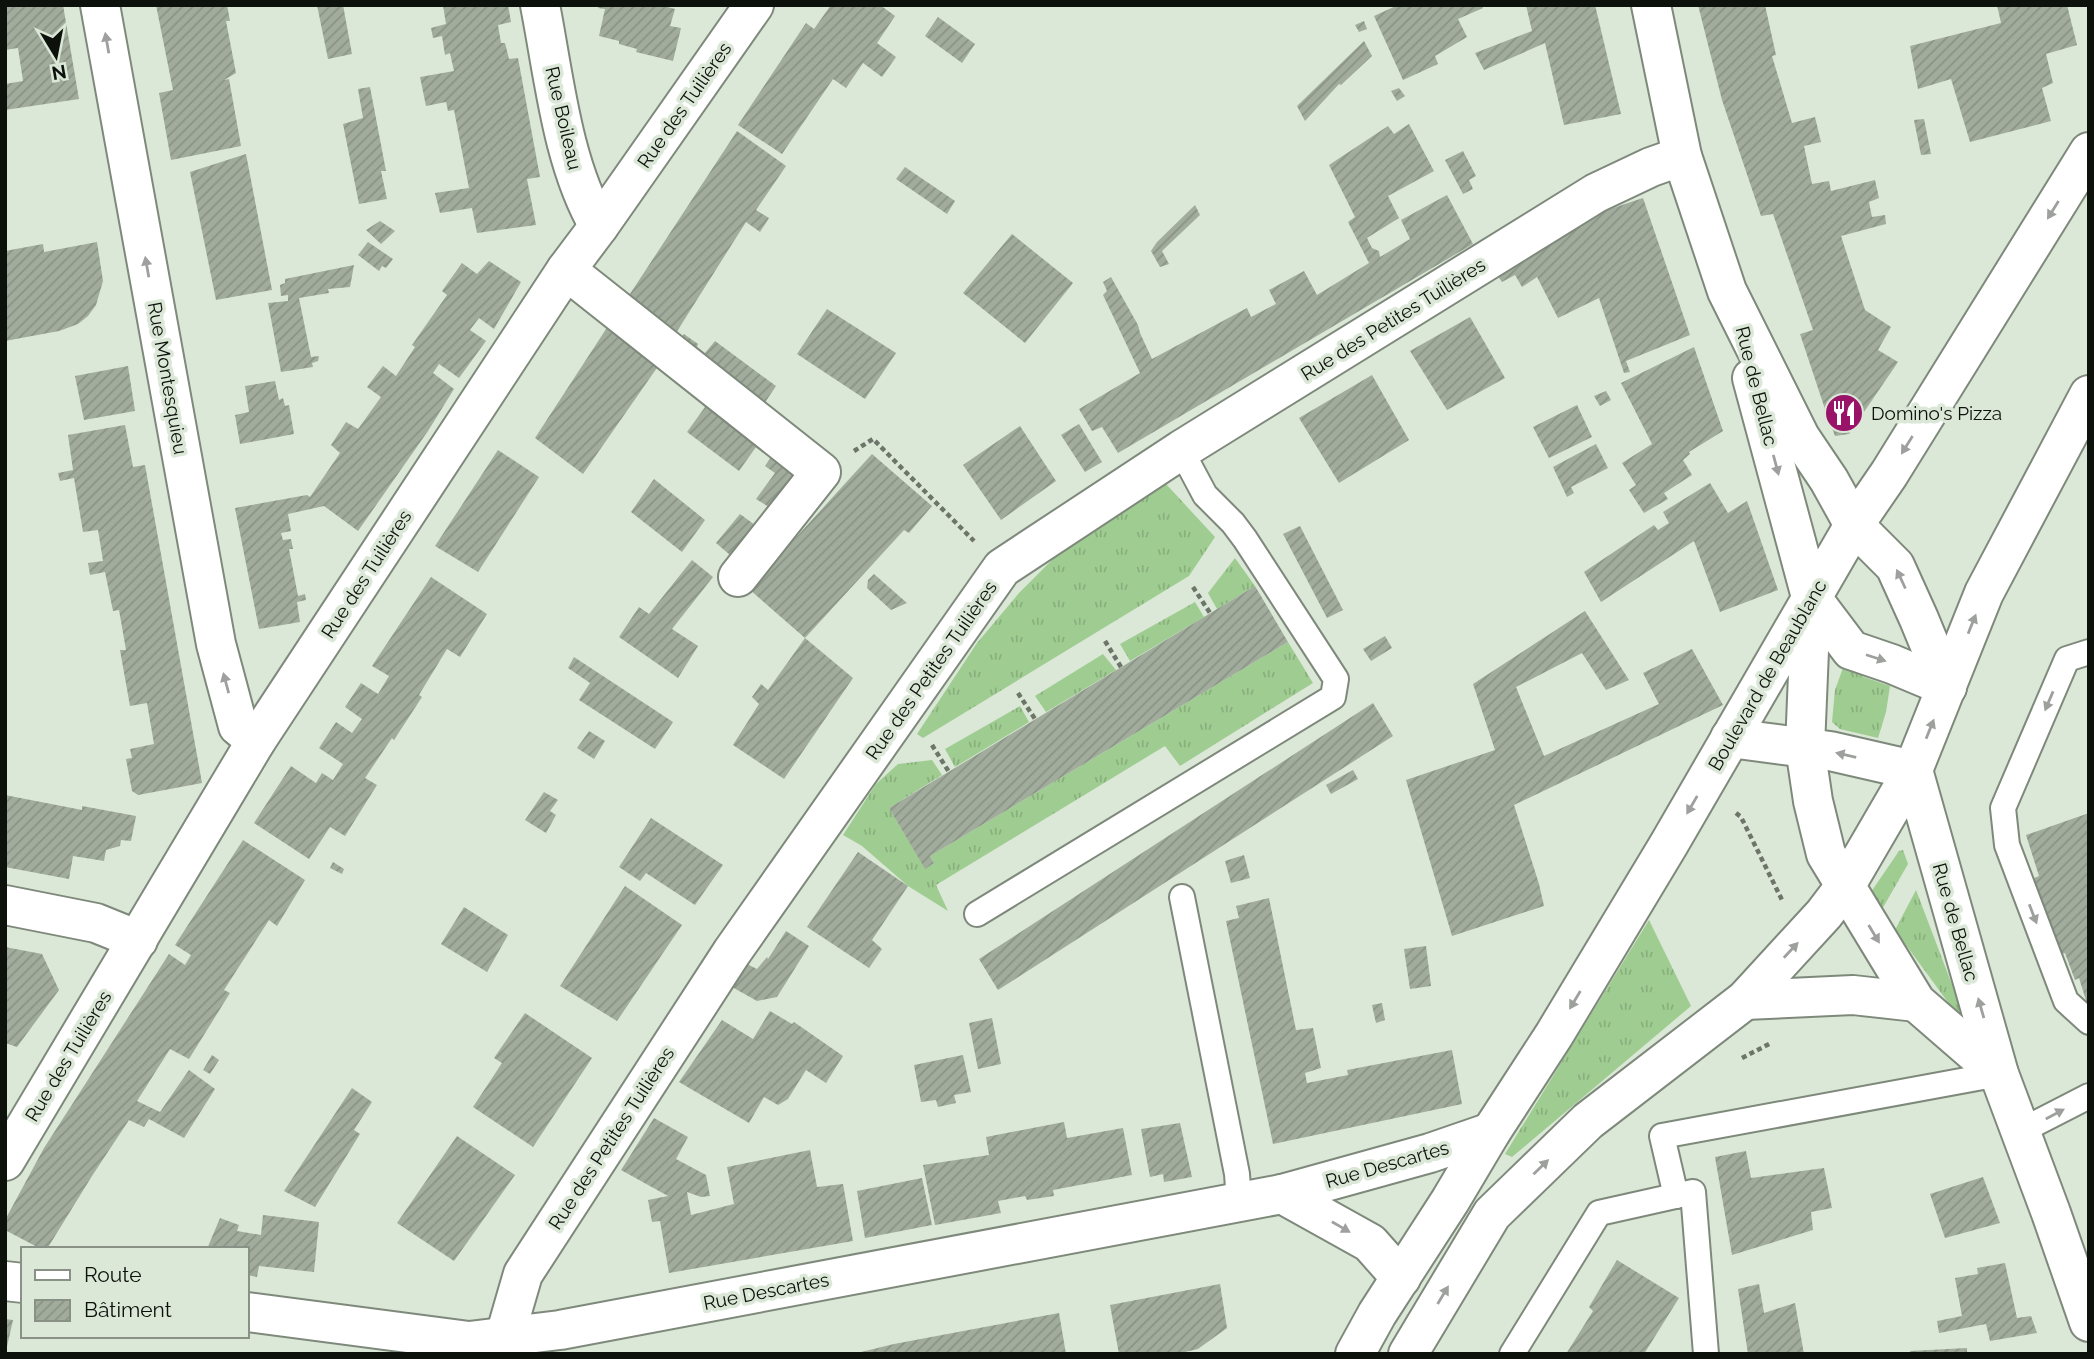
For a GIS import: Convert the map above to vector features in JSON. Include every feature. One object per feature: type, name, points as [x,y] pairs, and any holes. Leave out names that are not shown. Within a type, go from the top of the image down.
[{"type":"street","name":"Rue Montesquieu","points":[[100,5],[216,644],[238,726],[256,741]]},
{"type":"street","name":"Rue Boileau","points":[[540,5],[568,148],[587,205],[599,226]]},
{"type":"street","name":"Rue des Tuilières","points":[[5,1161],[256,741],[566,270],[754,5]]},
{"type":"street","points":[[1651,5],[1682,156],[1727,291],[1739,318]]},
{"type":"street","name":"Boulevard de Beaublanc","points":[[1355,1354],[1377,1314],[1554,1035],[1854,525],[1895,466],[2089,152]]},
{"type":"street","name":"Rue des Petites Tuilières","points":[[505,1345],[523,1274],[732,952],[1002,568],[1181,450],[1596,193],[1651,167],[1682,156]]},
{"type":"street","points":[[566,270],[821,472],[738,577]]},
{"type":"street","name":"Rue de Bellac","points":[[1739,318],[1800,437],[1829,480],[1854,525],[1895,566],[1947,687]]},
{"type":"street","name":"Rue de Bellac","points":[[1739,318],[1745,351],[1811,597]]},
{"type":"street","points":[[1408,1354],[1492,1214],[1588,1121],[1745,1000],[1846,886],[1913,770],[1984,593],[2089,395]]},
{"type":"street","points":[[1811,597],[1851,650],[1947,687]]},
{"type":"street","points":[[1811,597],[1805,747],[1813,801],[1826,854],[1916,1002],[1999,1074]]},
{"type":"street","points":[[1730,738],[1805,747],[1913,770]]},
{"type":"street","name":"Rue de Bellac","points":[[1913,770],[1999,1074],[2089,1322]]},
{"type":"street","points":[[5,905],[96,923],[138,940]]},
{"type":"street","points":[[1745,1000],[1853,995],[1916,1002]]},
{"type":"street","name":"Rue Descartes","points":[[248,1312],[505,1345],[560,1330],[1282,1194],[1430,1153],[1491,1132]]},
{"type":"street","name":"Rue Descartes","points":[[1282,1194],[1370,1244],[1401,1278]]},
{"type":"lane","points":[[977,914],[1333,697],[1336,679],[1245,539],[1205,495],[1181,450]]},
{"type":"lane","points":[[2089,652],[2067,659],[2003,808],[2007,845],[2066,1001],[2089,1022]]},
{"type":"lane","points":[[1182,897],[1237,1174],[1239,1202]]},
{"type":"lane","points":[[1675,1196],[1662,1136],[1999,1074]]},
{"type":"lane","points":[[2021,1132],[2089,1096]]},
{"type":"lane","points":[[1512,1354],[1599,1213],[1693,1192],[1706,1354]]},
{"type":"path","points":[[821,472],[873,439],[1002,568]]},
{"type":"path","points":[[1193,587],[1210,613]]},
{"type":"path","points":[[1105,641],[1121,667]]},
{"type":"path","points":[[1018,694],[1035,719]]},
{"type":"path","points":[[932,745],[949,772]]},
{"type":"path","points":[[1702,787],[1741,817],[1784,906],[1808,932]]},
{"type":"green space","points":[[1166,484],[1215,537],[1189,576],[923,738],[917,734],[977,643],[1019,593],[1055,557]]},
{"type":"green space","points":[[1235,558],[1255,586],[1217,609],[1208,593]]},
{"type":"green space","points":[[1195,602],[1204,617],[1130,661],[1120,644]]},
{"type":"green space","points":[[1288,642],[1313,683],[1180,766],[1165,746],[936,885],[948,911],[908,886],[862,846],[843,835],[876,784],[898,764],[932,760],[942,775],[889,808],[925,868],[934,863],[930,856]]},
{"type":"green space","points":[[1103,654],[1116,670],[1046,712],[1035,696]]},
{"type":"green space","points":[[1844,665],[1864,677],[1890,686],[1878,738],[1840,729],[1832,722],[1835,690]]},
{"type":"green space","points":[[1020,706],[1029,722],[955,767],[945,749]]},
{"type":"green space","points":[[1903,850],[1908,864],[1881,911],[1871,892],[1899,851]]},
{"type":"green space","points":[[1916,890],[1962,1011],[1958,1016],[1895,930]]},
{"type":"green space","points":[[1649,920],[1691,1006],[1512,1157],[1505,1154]]},
{"type":"building","points":[[5,5],[63,5],[79,99],[5,110],[5,84],[23,81],[18,48],[5,50]]},
{"type":"building","points":[[156,5],[227,5],[230,21],[226,21],[236,73],[224,80],[229,79],[241,146],[171,160],[159,93],[173,90]]},
{"type":"building","points":[[317,5],[343,5],[352,54],[328,59]]},
{"type":"building","points":[[443,5],[508,5],[511,22],[498,25],[501,43],[505,43],[509,59],[518,58],[540,177],[527,179],[536,225],[477,233],[472,208],[440,213],[435,193],[469,188],[454,110],[448,111],[446,102],[426,106],[420,77],[454,71],[450,53],[445,55],[442,36],[433,38],[431,28],[446,24]]},
{"type":"building","points":[[599,5],[660,5],[675,9],[670,26],[681,28],[673,61],[636,52],[637,49],[619,44],[619,41],[599,36],[605,9],[598,8]]},
{"type":"building","points":[[831,5],[880,5],[895,16],[877,43],[896,57],[882,77],[863,63],[846,88],[833,79],[782,154],[738,125],[806,23],[814,29]]},
{"type":"building","points":[[1398,5],[1481,5],[1483,8],[1458,19],[1467,37],[1435,56],[1438,64],[1403,80],[1374,16]]},
{"type":"building","points":[[1526,5],[1595,5],[1621,114],[1564,125],[1545,43],[1484,70],[1475,53],[1532,31]]},
{"type":"building","points":[[1698,5],[1765,5],[1776,55],[1772,56],[1792,123],[1815,117],[1821,142],[1804,146],[1812,184],[1829,181],[1831,191],[1875,180],[1879,198],[1869,202],[1872,217],[1885,215],[1886,224],[1841,236],[1865,310],[1891,327],[1878,350],[1898,362],[1849,434],[1835,436],[1826,412],[1800,334],[1813,330],[1773,214],[1761,216],[1722,100]]},
{"type":"building","points":[[1997,5],[2067,5],[2077,45],[2046,54],[2053,83],[2042,88],[2051,121],[1970,142],[1951,79],[1918,89],[1910,46],[2001,23]]},
{"type":"building","points":[[938,17],[975,44],[962,63],[925,36]]},
{"type":"building","points":[[1364,21],[1367,29],[1359,32],[1355,25]]},
{"type":"building","points":[[1364,41],[1372,56],[1339,84],[1305,121],[1297,106]]},
{"type":"building","points":[[370,87],[386,171],[381,171],[387,199],[359,204],[343,124],[363,118],[358,89]]},
{"type":"building","points":[[1399,88],[1405,96],[1397,101],[1391,91]]},
{"type":"building","points":[[1924,119],[1931,154],[1921,155],[1914,120]]},
{"type":"building","points":[[1409,124],[1434,171],[1388,196],[1399,218],[1367,238],[1372,248],[1379,251],[1380,257],[1410,239],[1401,220],[1447,195],[1473,244],[1118,453],[1102,427],[1092,431],[1079,409],[1140,373],[1103,295],[1107,291],[1103,282],[1111,277],[1138,325],[1152,359],[1247,308],[1251,317],[1276,304],[1269,290],[1304,271],[1317,295],[1369,263],[1348,222],[1355,217],[1329,165],[1388,126],[1394,134]]},
{"type":"building","points":[[737,131],[786,166],[756,210],[769,218],[760,232],[746,222],[676,333],[626,300]]},
{"type":"building","points":[[1463,151],[1476,176],[1469,180],[1473,189],[1463,194],[1445,160]]},
{"type":"building","points":[[246,154],[272,290],[216,300],[190,172]]},
{"type":"building","points":[[905,167],[955,201],[947,214],[896,179]]},
{"type":"building","points":[[1643,198],[1690,335],[1626,361],[1630,372],[1624,373],[1599,298],[1558,318],[1537,277],[1522,287],[1515,275],[1502,282],[1495,272],[1592,215]]},
{"type":"building","points":[[1195,205],[1200,215],[1162,251],[1169,264],[1160,267],[1151,251]]},
{"type":"building","points":[[380,221],[395,231],[381,244],[366,230]]},
{"type":"building","points":[[1012,234],[1073,283],[1025,343],[963,293]]},
{"type":"building","points":[[97,242],[103,281],[96,305],[88,316],[78,324],[59,331],[5,341],[5,251],[43,244],[44,252]]},
{"type":"building","points":[[368,242],[393,259],[386,268],[382,266],[379,271],[358,255]]},
{"type":"building","points":[[489,261],[521,282],[494,329],[479,318],[470,330],[486,341],[459,378],[439,364],[433,373],[454,389],[358,531],[324,506],[288,514],[291,531],[281,533],[283,540],[291,539],[293,549],[289,549],[298,596],[305,594],[306,600],[297,602],[300,622],[259,629],[235,508],[307,495],[310,497],[340,453],[331,445],[346,422],[358,429],[381,397],[367,387],[383,366],[396,376],[415,347],[412,345],[447,295],[442,291],[462,263],[477,274]]},
{"type":"building","points":[[354,265],[350,287],[328,289],[329,293],[299,298],[311,357],[319,356],[318,361],[312,363],[313,367],[281,372],[268,303],[288,301],[288,295],[281,296],[280,285],[285,283],[285,279]]},
{"type":"building","points":[[827,309],[896,353],[865,399],[797,354]]},
{"type":"building","points":[[1470,317],[1505,378],[1447,410],[1410,351]]},
{"type":"building","points":[[610,323],[661,362],[583,474],[535,438]]},
{"type":"building","points":[[684,334],[705,353],[715,341],[776,386],[762,407],[679,342]]},
{"type":"building","points":[[1694,347],[1723,431],[1689,452],[1683,460],[1692,475],[1664,493],[1668,499],[1644,513],[1629,490],[1636,485],[1622,463],[1652,444],[1621,383]]},
{"type":"building","points":[[128,366],[135,411],[84,420],[75,376]]},
{"type":"building","points":[[1372,375],[1409,440],[1339,483],[1299,418]]},
{"type":"building","points":[[275,381],[279,400],[283,398],[285,406],[289,405],[294,434],[240,444],[235,415],[249,412],[245,386]]},
{"type":"building","points":[[1606,391],[1611,400],[1600,406],[1594,396]]},
{"type":"building","points":[[710,400],[761,440],[739,471],[687,432]]},
{"type":"building","points":[[1577,405],[1592,437],[1549,458],[1533,427]]},
{"type":"building","points":[[1079,424],[1102,462],[1085,472],[1061,435]]},
{"type":"building","points":[[125,425],[133,467],[145,465],[202,783],[138,795],[132,791],[126,759],[132,758],[130,749],[154,744],[147,703],[130,706],[120,650],[126,650],[119,610],[113,611],[105,572],[90,575],[88,563],[103,561],[98,530],[83,532],[74,478],[60,481],[58,473],[73,470],[68,435]]},
{"type":"building","points":[[1020,426],[1056,481],[1001,520],[963,465]]},
{"type":"building","points":[[1596,444],[1608,468],[1571,487],[1574,493],[1567,497],[1553,467]]},
{"type":"building","points":[[498,450],[539,477],[478,572],[435,546]]},
{"type":"building","points":[[775,451],[794,464],[793,475],[769,507],[756,499],[775,473],[765,466]]},
{"type":"building","points":[[872,454],[932,506],[909,533],[904,530],[805,638],[749,589]]},
{"type":"building","points":[[654,479],[705,520],[682,552],[631,512]]},
{"type":"building","points":[[1710,483],[1728,513],[1747,501],[1778,590],[1720,612],[1694,541],[1601,602],[1584,572],[1654,525],[1658,530],[1669,523],[1663,512]]},
{"type":"building","points":[[740,514],[755,525],[730,555],[716,543]]},
{"type":"building","points":[[1300,526],[1343,610],[1327,618],[1283,534]]},
{"type":"building","points":[[692,560],[713,577],[672,629],[698,646],[678,678],[619,637],[639,607],[649,614]]},
{"type":"building","points":[[874,574],[907,603],[891,610],[867,588],[868,580]]},
{"type":"building","points":[[431,577],[487,614],[460,657],[447,649],[419,695],[422,697],[365,778],[377,785],[345,836],[330,827],[309,859],[254,823],[291,766],[316,783],[322,773],[333,780],[343,764],[319,748],[336,722],[352,733],[362,719],[345,707],[361,683],[378,694],[389,676],[372,666]]},
{"type":"building","points":[[1255,586],[1288,642],[930,856],[934,863],[925,869],[889,808]]},
{"type":"building","points":[[1585,611],[1629,680],[1606,690],[1582,653],[1516,687],[1544,756],[1659,704],[1643,673],[1692,649],[1723,705],[1514,805],[1544,906],[1452,936],[1406,780],[1495,750],[1473,684]]},
{"type":"building","points":[[1385,636],[1392,648],[1371,661],[1363,649]]},
{"type":"building","points":[[805,638],[853,678],[784,779],[733,745],[759,704],[752,697],[761,684],[768,690]]},
{"type":"building","points":[[574,657],[673,722],[655,749],[579,700],[590,683],[568,668]]},
{"type":"building","points":[[1373,703],[1393,736],[998,990],[979,959]]},
{"type":"building","points":[[589,731],[605,741],[594,759],[577,748]]},
{"type":"building","points":[[1353,770],[1358,779],[1331,794],[1326,785]]},
{"type":"building","points":[[544,792],[558,800],[550,811],[556,815],[546,833],[525,820]]},
{"type":"building","points":[[5,795],[82,810],[82,806],[136,816],[131,841],[121,840],[120,846],[106,850],[104,861],[73,856],[69,879],[5,867]]},
{"type":"building","points":[[2089,813],[2088,1007],[2079,978],[2075,980],[2065,953],[2055,957],[2030,880],[2039,876],[2026,835]]},
{"type":"building","points":[[651,818],[723,865],[695,905],[646,873],[640,881],[619,867]]},
{"type":"building","points":[[243,840],[305,880],[277,926],[269,920],[224,990],[230,993],[189,1059],[170,1049],[137,1101],[160,1112],[189,1070],[215,1089],[184,1138],[149,1119],[144,1127],[129,1120],[48,1247],[37,1247],[5,1230],[5,1220],[44,1148],[169,954],[185,965],[191,955],[175,945]]},
{"type":"building","points":[[858,852],[908,886],[872,940],[882,949],[869,968],[807,927]]},
{"type":"building","points":[[1244,855],[1250,878],[1231,883],[1225,861]]},
{"type":"building","points":[[333,862],[344,869],[342,874],[330,868]]},
{"type":"building","points":[[625,886],[682,925],[617,1021],[560,986]]},
{"type":"building","points":[[1269,898],[1296,1030],[1313,1028],[1321,1068],[1305,1073],[1307,1083],[1348,1075],[1347,1070],[1452,1050],[1462,1104],[1273,1144],[1226,921],[1239,918],[1236,906]]},
{"type":"building","points":[[464,907],[508,935],[487,972],[441,944]]},
{"type":"building","points":[[786,931],[809,946],[777,997],[757,1001],[732,987],[747,964],[757,969],[767,957],[768,959]]},
{"type":"building","points":[[1426,946],[1431,986],[1410,989],[1404,949]]},
{"type":"building","points":[[5,947],[42,954],[59,990],[17,1047],[5,1043]]},
{"type":"building","points":[[1382,1003],[1385,1020],[1376,1023],[1372,1005]]},
{"type":"building","points":[[770,1011],[792,1024],[794,1022],[843,1056],[826,1083],[806,1070],[788,1099],[778,1105],[764,1097],[749,1123],[679,1082],[722,1020],[753,1039]]},
{"type":"building","points":[[525,1013],[592,1058],[533,1147],[473,1107],[502,1063],[494,1058]]},
{"type":"building","points":[[992,1018],[1001,1064],[978,1069],[969,1023]]},
{"type":"building","points":[[212,1055],[219,1060],[210,1074],[203,1070]]},
{"type":"building","points":[[963,1055],[971,1092],[954,1095],[956,1103],[938,1107],[936,1100],[921,1102],[914,1065]]},
{"type":"building","points":[[352,1088],[372,1102],[354,1130],[360,1134],[315,1207],[284,1191]]},
{"type":"building","points":[[654,1118],[688,1137],[676,1159],[706,1175],[710,1196],[701,1197],[687,1192],[691,1215],[734,1204],[727,1167],[810,1150],[817,1187],[843,1184],[853,1241],[669,1273],[660,1221],[652,1222],[648,1200],[668,1196],[621,1170]]},
{"type":"building","points":[[1064,1122],[1067,1138],[1123,1128],[1132,1175],[1053,1190],[1054,1196],[1027,1200],[1025,1196],[998,1201],[1001,1213],[935,1225],[923,1165],[989,1155],[986,1137]]},
{"type":"building","points":[[1180,1123],[1192,1177],[1164,1182],[1163,1174],[1150,1177],[1141,1129]]},
{"type":"building","points":[[457,1136],[515,1175],[454,1261],[397,1223]]},
{"type":"building","points":[[1746,1151],[1751,1178],[1824,1168],[1832,1208],[1811,1212],[1813,1230],[1732,1255],[1715,1157]]},
{"type":"building","points":[[1983,1177],[2000,1223],[1945,1238],[1930,1194]]},
{"type":"building","points":[[922,1178],[932,1225],[865,1238],[857,1191]]},
{"type":"building","points":[[263,1215],[319,1222],[314,1272],[259,1266],[257,1277],[248,1275],[248,1247],[208,1247],[220,1218],[239,1225],[237,1231],[261,1235]]},
{"type":"building","points":[[1617,1260],[1679,1298],[1644,1354],[1566,1354],[1593,1311],[1589,1307]]},
{"type":"building","points":[[2005,1263],[2017,1318],[2031,1316],[2037,1333],[1990,1341],[1986,1324],[1939,1333],[1937,1321],[1962,1316],[1955,1278],[1978,1274],[1977,1268]]},
{"type":"building","points":[[1220,1284],[1227,1328],[1198,1349],[1176,1354],[1119,1354],[1110,1305]]},
{"type":"building","points":[[1759,1284],[1764,1313],[1795,1303],[1804,1354],[1748,1354],[1738,1289]]},
{"type":"building","points":[[1059,1313],[1066,1354],[853,1354],[894,1344]]},
{"type":"building","points":[[5,1319],[13,1320],[6,1351],[5,1351]]},
{"type":"building","points":[[1967,1348],[1967,1354],[1910,1354],[1910,1351]]},
{"type":"place","name":"Domino's Pizza","points":[[1844,413]]}]
